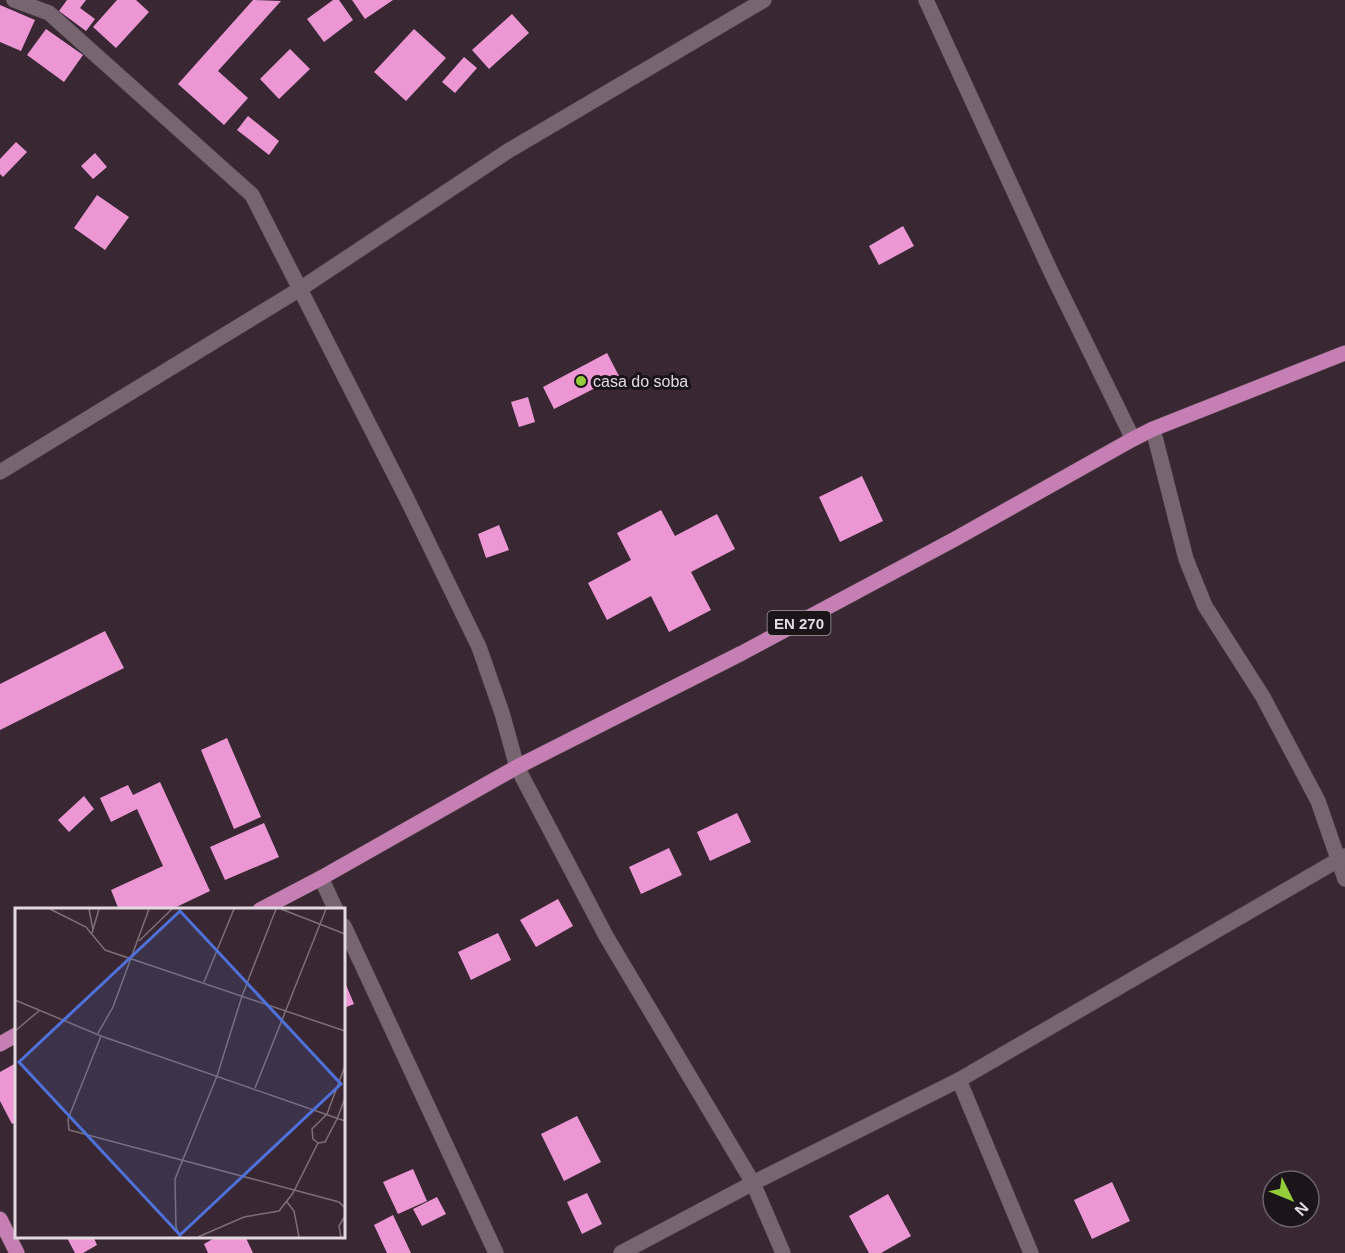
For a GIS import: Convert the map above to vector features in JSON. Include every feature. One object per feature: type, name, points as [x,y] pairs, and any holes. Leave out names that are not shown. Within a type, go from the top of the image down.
[{"type":"main road","name":"EN 270","points":[[262,908],[321,878],[517,767],[772,637],[955,539],[1133,439],[1345,353]]},
{"type":"main road","points":[[0,1044],[15,1036]]},
{"type":"main road","points":[[0,1219],[17,1253]]},
{"type":"street","points":[[15,0],[49,13],[252,195],[407,499],[479,647],[502,713],[517,767],[606,936],[753,1183],[783,1253]]},
{"type":"street","points":[[0,472],[300,289],[508,151],[764,0]]},
{"type":"street","points":[[926,0],[1051,272],[1133,439]]},
{"type":"street","points":[[1153,429],[1186,559],[1205,606],[1263,697],[1318,801],[1341,857],[1345,879]]},
{"type":"street","points":[[621,1253],[753,1183],[958,1080],[1341,857]]},
{"type":"street","points":[[321,878],[336,908]]},
{"type":"street","points":[[345,928],[496,1253]]},
{"type":"street","points":[[958,1080],[1030,1253]]},
{"type":"building","points":[[67,0],[86,0],[80,8],[95,19],[86,31],[59,11]]},
{"type":"building","points":[[117,0],[136,0],[149,12],[116,48],[93,27]]},
{"type":"building","points":[[253,0],[281,1],[218,71],[248,98],[224,125],[178,84]]},
{"type":"building","points":[[333,0],[339,0],[353,20],[324,42],[307,19]]},
{"type":"building","points":[[352,0],[393,0],[365,19]]},
{"type":"building","points":[[0,5],[35,20],[21,51],[0,42]]},
{"type":"building","points":[[512,14],[529,33],[489,69],[472,50]]},
{"type":"building","points":[[46,29],[83,55],[64,82],[27,55]]},
{"type":"building","points":[[414,29],[446,58],[406,101],[374,72]]},
{"type":"building","points":[[290,49],[310,69],[279,99],[260,79]]},
{"type":"building","points":[[464,57],[477,68],[455,93],[442,82]]},
{"type":"building","points":[[248,116],[279,141],[269,155],[237,130]]},
{"type":"building","points":[[16,142],[27,152],[3,177],[0,174],[0,159]]},
{"type":"building","points":[[95,153],[107,167],[93,179],[81,166]]},
{"type":"building","points":[[97,195],[129,217],[105,250],[74,228]]},
{"type":"building","points":[[903,226],[914,246],[879,265],[869,246]]},
{"type":"building","name":"casa do soba","points":[[607,353],[619,376],[554,409],[543,387]]},
{"type":"building","points":[[528,397],[535,422],[519,427],[511,402]]},
{"type":"building","points":[[862,476],[883,521],[840,542],[819,497]]},
{"type":"building","points":[[661,510],[675,536],[717,514],[735,549],[691,572],[711,610],[669,632],[651,596],[607,620],[588,583],[631,560],[617,533]]},
{"type":"building","points":[[499,525],[509,550],[486,558],[478,534]]},
{"type":"building","points":[[105,631],[124,668],[0,730],[0,684]]},
{"type":"building","points":[[227,738],[261,817],[234,829],[201,750]]},
{"type":"building","points":[[160,782],[210,891],[174,908],[118,908],[111,890],[163,866],[137,809],[111,822],[100,798],[128,785],[133,795]]},
{"type":"building","points":[[84,796],[94,809],[69,832],[58,820]]},
{"type":"building","points":[[737,813],[751,842],[710,861],[697,832]]},
{"type":"building","points":[[264,823],[279,857],[225,880],[210,847]]},
{"type":"building","points":[[669,848],[682,875],[641,894],[629,867]]},
{"type":"building","points":[[558,899],[573,926],[536,947],[520,920]]},
{"type":"building","points":[[498,933],[511,960],[471,980],[458,952]]},
{"type":"building","points":[[345,982],[354,1004],[345,1008]]},
{"type":"building","points":[[15,1064],[15,1122],[12,1124],[0,1101],[0,1072]]},
{"type":"building","points":[[577,1116],[601,1162],[564,1181],[541,1134]]},
{"type":"building","points":[[413,1169],[427,1201],[398,1214],[383,1182]]},
{"type":"building","points":[[1112,1182],[1130,1221],[1092,1239],[1074,1200]]},
{"type":"building","points":[[587,1193],[602,1224],[582,1234],[567,1202]]},
{"type":"building","points":[[888,1194],[911,1236],[881,1253],[869,1253],[849,1216]]},
{"type":"building","points":[[437,1197],[446,1214],[422,1226],[413,1209]]},
{"type":"building","points":[[393,1215],[411,1253],[387,1253],[374,1225]]},
{"type":"building","points":[[67,1238],[94,1238],[97,1245],[83,1253],[75,1253]]},
{"type":"building","points":[[214,1238],[246,1238],[253,1253],[208,1253],[204,1244]]},
{"type":"place","name":"casa do soba","points":[[581,381]]}]
